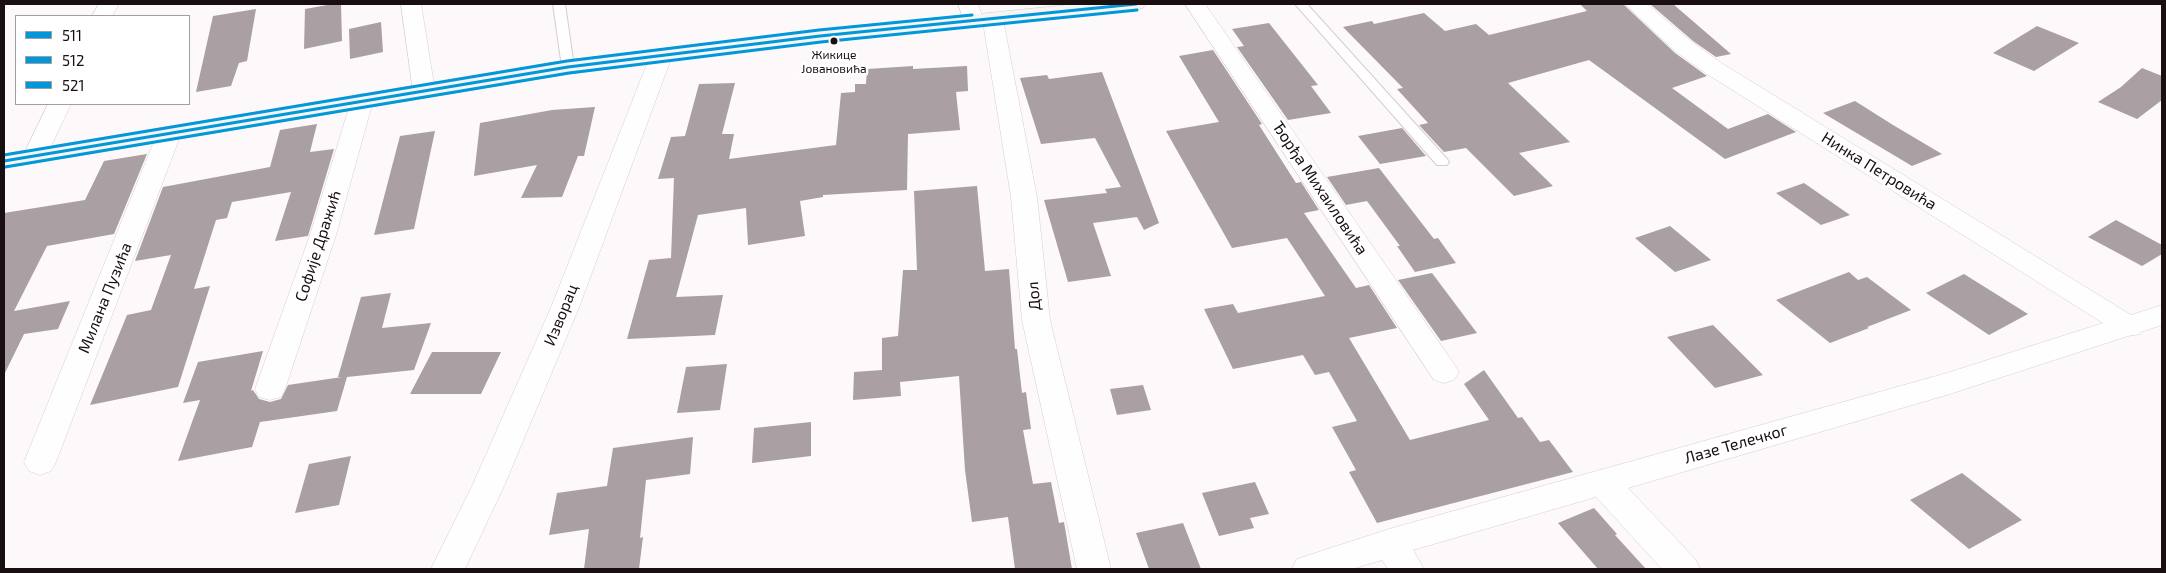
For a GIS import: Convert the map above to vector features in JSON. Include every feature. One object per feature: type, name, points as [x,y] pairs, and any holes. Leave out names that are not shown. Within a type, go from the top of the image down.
[{"type":"main road","points":[[4,161],[568,67],[978,15],[1136,4]]},
{"type":"street","points":[[103,15],[109,4]]},
{"type":"street","points":[[411,4],[424,91]]},
{"type":"street","name":"Ђорђа Михаиловића","points":[[1195,4],[1444,372]]},
{"type":"street","name":"Нинка Петровића","points":[[1634,4],[1684,47],[1715,70],[2152,321]]},
{"type":"street","name":"Дол","points":[[978,15],[1024,196],[1036,320],[1094,569]]},
{"type":"street","name":"Изворац","points":[[448,569],[489,484],[566,305],[660,56]]},
{"type":"street","name":"Софије Дражић","points":[[270,389],[323,235],[362,101]]},
{"type":"street","points":[[35,156],[60,105]]},
{"type":"street","name":"Милана Пузића","points":[[40,462],[169,134]]},
{"type":"street","name":"Лазе Телечког","points":[[1309,569],[1398,556],[1602,482],[1950,383],[2152,321]]},
{"type":"street","points":[[1602,482],[1684,569]]},
{"type":"lane","points":[[559,4],[568,67]]},
{"type":"lane","points":[[1301,4],[1442,162]]},
{"type":"building","points":[[341,4],[342,41],[304,49],[305,9]]},
{"type":"building","points":[[1580,4],[1623,4],[1675,53],[1707,76],[1672,88],[1728,129],[1768,114],[1796,132],[1725,159],[1589,60],[1508,83],[1570,142],[1519,153],[1553,186],[1514,196],[1466,148],[1444,152],[1419,125],[1428,123],[1397,89],[1403,88],[1343,27],[1372,21],[1374,24],[1424,13],[1445,31],[1476,24],[1489,35],[1587,11]]},
{"type":"building","points":[[1650,4],[1673,4],[1731,54],[1716,57],[1693,41]]},
{"type":"building","points":[[256,9],[247,61],[239,63],[231,86],[196,92],[213,16]]},
{"type":"building","points":[[381,22],[383,52],[350,59],[349,29]]},
{"type":"building","points":[[1269,23],[1318,85],[1311,86],[1331,113],[1288,120],[1237,47],[1244,46],[1232,29]]},
{"type":"building","points":[[2037,26],[2079,43],[2034,71],[1993,53]]},
{"type":"building","points":[[1213,50],[1262,124],[1259,125],[1296,183],[1301,182],[1319,210],[1304,213],[1356,288],[1369,285],[1397,328],[1349,338],[1410,440],[1489,420],[1464,384],[1484,370],[1518,418],[1522,417],[1540,442],[1549,440],[1573,472],[1377,523],[1349,472],[1356,470],[1332,427],[1357,421],[1329,372],[1315,375],[1303,355],[1233,369],[1204,309],[1233,304],[1238,313],[1325,296],[1287,238],[1232,248],[1166,131],[1219,122],[1179,56]]},
{"type":"building","points":[[913,66],[913,69],[967,66],[968,91],[956,92],[960,130],[908,134],[907,190],[823,195],[823,197],[800,201],[805,236],[748,245],[746,208],[698,215],[676,297],[723,295],[715,335],[627,339],[649,260],[671,258],[674,178],[658,179],[671,137],[685,136],[699,84],[735,83],[722,134],[734,134],[729,159],[836,145],[841,93],[855,92],[855,84],[866,84],[867,69]]},
{"type":"building","points":[[2142,68],[2162,76],[2162,100],[2137,119],[2098,102],[2121,87]]},
{"type":"building","points":[[1102,72],[1159,223],[1144,230],[1137,217],[1093,223],[1111,276],[1068,282],[1044,200],[1107,193],[1105,189],[1121,187],[1095,138],[1041,144],[1020,78],[1047,75],[1049,79]]},
{"type":"building","points":[[1855,101],[1942,154],[1912,166],[1823,113]]},
{"type":"building","points":[[595,107],[584,156],[578,156],[562,197],[521,198],[537,165],[474,176],[480,123],[552,110]]},
{"type":"building","points":[[317,124],[310,152],[334,149],[308,236],[275,241],[291,192],[232,202],[227,218],[216,220],[194,289],[210,286],[178,387],[90,405],[127,315],[151,310],[171,255],[135,261],[163,187],[270,167],[280,130]]},
{"type":"building","points":[[1402,128],[1426,156],[1380,164],[1358,136]]},
{"type":"building","points":[[435,131],[414,229],[374,235],[400,136]]},
{"type":"building","points":[[147,154],[114,234],[47,246],[14,311],[70,301],[58,329],[24,334],[4,375],[4,213],[85,200],[104,161]]},
{"type":"building","points":[[1379,168],[1434,239],[1438,238],[1456,263],[1415,272],[1397,246],[1400,246],[1367,201],[1346,205],[1327,177]]},
{"type":"building","points":[[1804,183],[1850,215],[1821,225],[1776,193]]},
{"type":"building","points":[[977,186],[985,271],[1009,269],[1015,349],[1017,349],[1022,393],[1026,392],[1031,429],[1023,430],[1033,484],[1051,482],[1059,523],[1064,522],[1072,569],[1015,569],[1008,517],[972,522],[965,470],[959,376],[900,382],[901,396],[853,400],[854,372],[882,370],[882,338],[898,336],[903,270],[917,270],[914,191]]},
{"type":"building","points":[[2116,220],[2162,245],[2162,254],[2142,266],[2088,237]]},
{"type":"building","points":[[1670,226],[1711,260],[1675,272],[1635,238]]},
{"type":"building","points":[[1849,272],[1858,280],[1867,277],[1911,310],[1830,343],[1776,300]]},
{"type":"building","points":[[1432,273],[1477,333],[1441,341],[1398,280]]},
{"type":"building","points":[[1964,274],[2028,314],[1989,335],[1926,293]]},
{"type":"building","points":[[391,293],[382,328],[431,323],[414,370],[347,377],[337,411],[260,422],[252,447],[178,461],[200,400],[183,403],[198,362],[263,351],[251,391],[253,390],[259,399],[270,402],[281,399],[288,385],[342,377],[338,377],[361,297]]},
{"type":"building","points":[[1713,325],[1763,375],[1715,388],[1667,337]]},
{"type":"building","points":[[432,352],[501,352],[481,394],[410,394]]},
{"type":"building","points":[[727,364],[720,410],[677,413],[686,367]]},
{"type":"building","points":[[1143,385],[1151,410],[1117,415],[1110,389]]},
{"type":"building","points":[[811,422],[811,456],[752,463],[754,428]]},
{"type":"building","points":[[693,437],[690,474],[646,480],[639,569],[584,569],[589,529],[549,535],[557,493],[607,486],[613,448]]},
{"type":"building","points":[[351,456],[339,505],[295,513],[309,464]]},
{"type":"building","points":[[1962,473],[2022,520],[1969,549],[1910,500]]},
{"type":"building","points":[[1255,482],[1269,514],[1250,518],[1254,528],[1219,536],[1202,493]]},
{"type":"building","points":[[1594,508],[1617,534],[1615,535],[1646,569],[1598,569],[1558,523]]},
{"type":"building","points":[[1183,523],[1201,569],[1149,569],[1136,533]]},
{"type":"transit line","name":"511","points":[[4,161],[568,67],[820,36],[1136,4]]},
{"type":"transit line","name":"512","points":[[5,167],[569,73],[821,42],[1137,10]]},
{"type":"transit line","name":"521","points":[[4,155],[567,61],[819,30],[972,15]]},
{"type":"place","name":"Жикице Јовановића","points":[[834,41]]}]
